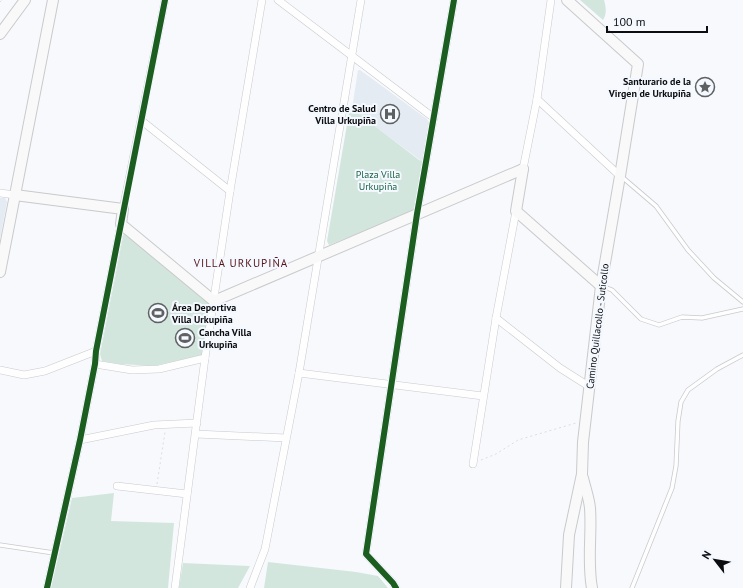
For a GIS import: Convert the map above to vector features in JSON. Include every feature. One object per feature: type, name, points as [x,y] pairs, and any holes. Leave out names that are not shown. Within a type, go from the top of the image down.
[{"type":"street","points":[[0,34],[25,0]]},
{"type":"street","points":[[0,272],[53,0]]},
{"type":"street","points":[[47,588],[80,440],[123,209],[142,121],[165,0]]},
{"type":"street","points":[[175,588],[205,358],[230,191],[262,0]]},
{"type":"street","points":[[278,0],[434,118]]},
{"type":"street","points":[[250,588],[265,549],[299,373],[353,58],[361,0]]},
{"type":"street","points":[[396,588],[366,554],[418,214],[454,0]]},
{"type":"street","points":[[473,464],[496,318],[537,99],[551,0]]},
{"type":"street","name":"Camino Quillacollo - Suticollo","points":[[566,588],[569,535],[582,474],[585,422],[601,286],[638,64],[567,0]]},
{"type":"street","points":[[537,99],[620,176]]},
{"type":"street","points":[[142,121],[230,191]]},
{"type":"street","points":[[214,301],[523,169]]},
{"type":"street","points":[[0,193],[123,209]]},
{"type":"street","points":[[516,211],[601,286]]},
{"type":"street","points":[[121,224],[214,301]]},
{"type":"street","points":[[496,318],[560,368],[590,387]]},
{"type":"street","points":[[0,370],[24,375],[45,371],[96,351]]},
{"type":"street","points":[[95,364],[132,370],[159,369],[205,358]]},
{"type":"street","points":[[299,373],[483,396]]},
{"type":"street","points":[[80,440],[154,425],[197,423]]},
{"type":"street","points":[[196,434],[286,438]]},
{"type":"street","points":[[582,474],[590,506],[589,572],[592,588]]},
{"type":"street","points":[[117,486],[187,494]]},
{"type":"lane","points":[[620,176],[656,206],[688,250],[714,278],[743,302]]},
{"type":"lane","points":[[601,286],[612,290],[641,319],[659,325],[682,317],[702,318],[743,309]]},
{"type":"lane","points":[[632,588],[672,488],[676,466],[680,402],[688,390],[717,369],[743,354]]},
{"type":"lane","points":[[0,545],[55,553]]},
{"type":"path","points":[[473,464],[496,454],[518,440],[585,422]]},
{"type":"path","points":[[156,490],[166,424]]},
{"type":"shaded area","name":"Centro de Salud Villa Urkupiña","points":[[358,70],[427,119],[430,124],[423,161],[352,109]]},
{"type":"shaded area","points":[[0,198],[5,198],[7,202],[0,239]]},
{"type":"green space","points":[[580,0],[604,0],[606,10],[603,20]]},
{"type":"green space","name":"Plaza Villa Urkupiña","points":[[350,107],[419,160],[423,161],[415,207],[412,212],[329,245],[327,241]]},
{"type":"green space","name":"Área Deportiva Villa Urkupiña","points":[[124,231],[209,298],[202,355],[153,366],[120,364],[102,361],[100,354]]},
{"type":"green space","points":[[114,493],[111,521],[174,523],[168,588],[51,588],[72,498]]},
{"type":"green space","points":[[268,562],[378,576],[388,588],[264,588]]},
{"type":"green space","points":[[183,563],[250,566],[238,588],[179,588]]},
{"type":"cycle path","points":[[47,588],[80,440],[165,0]]},
{"type":"cycle path","points":[[396,588],[366,554],[417,214],[454,0]]},
{"type":"place","name":"Santurario de la Virgen de Urkupiña","points":[[705,87]]},
{"type":"place","name":"Centro de Salud Villa Urkupiña","points":[[390,114]]},
{"type":"place","name":"Área Deportiva Villa Urkupiña","points":[[158,313]]},
{"type":"place","name":"Cancha Villa Urkupiña","points":[[185,338]]},
{"type":"district","name":"VILLA URKUPIÑA","points":[[241,263]]}]
